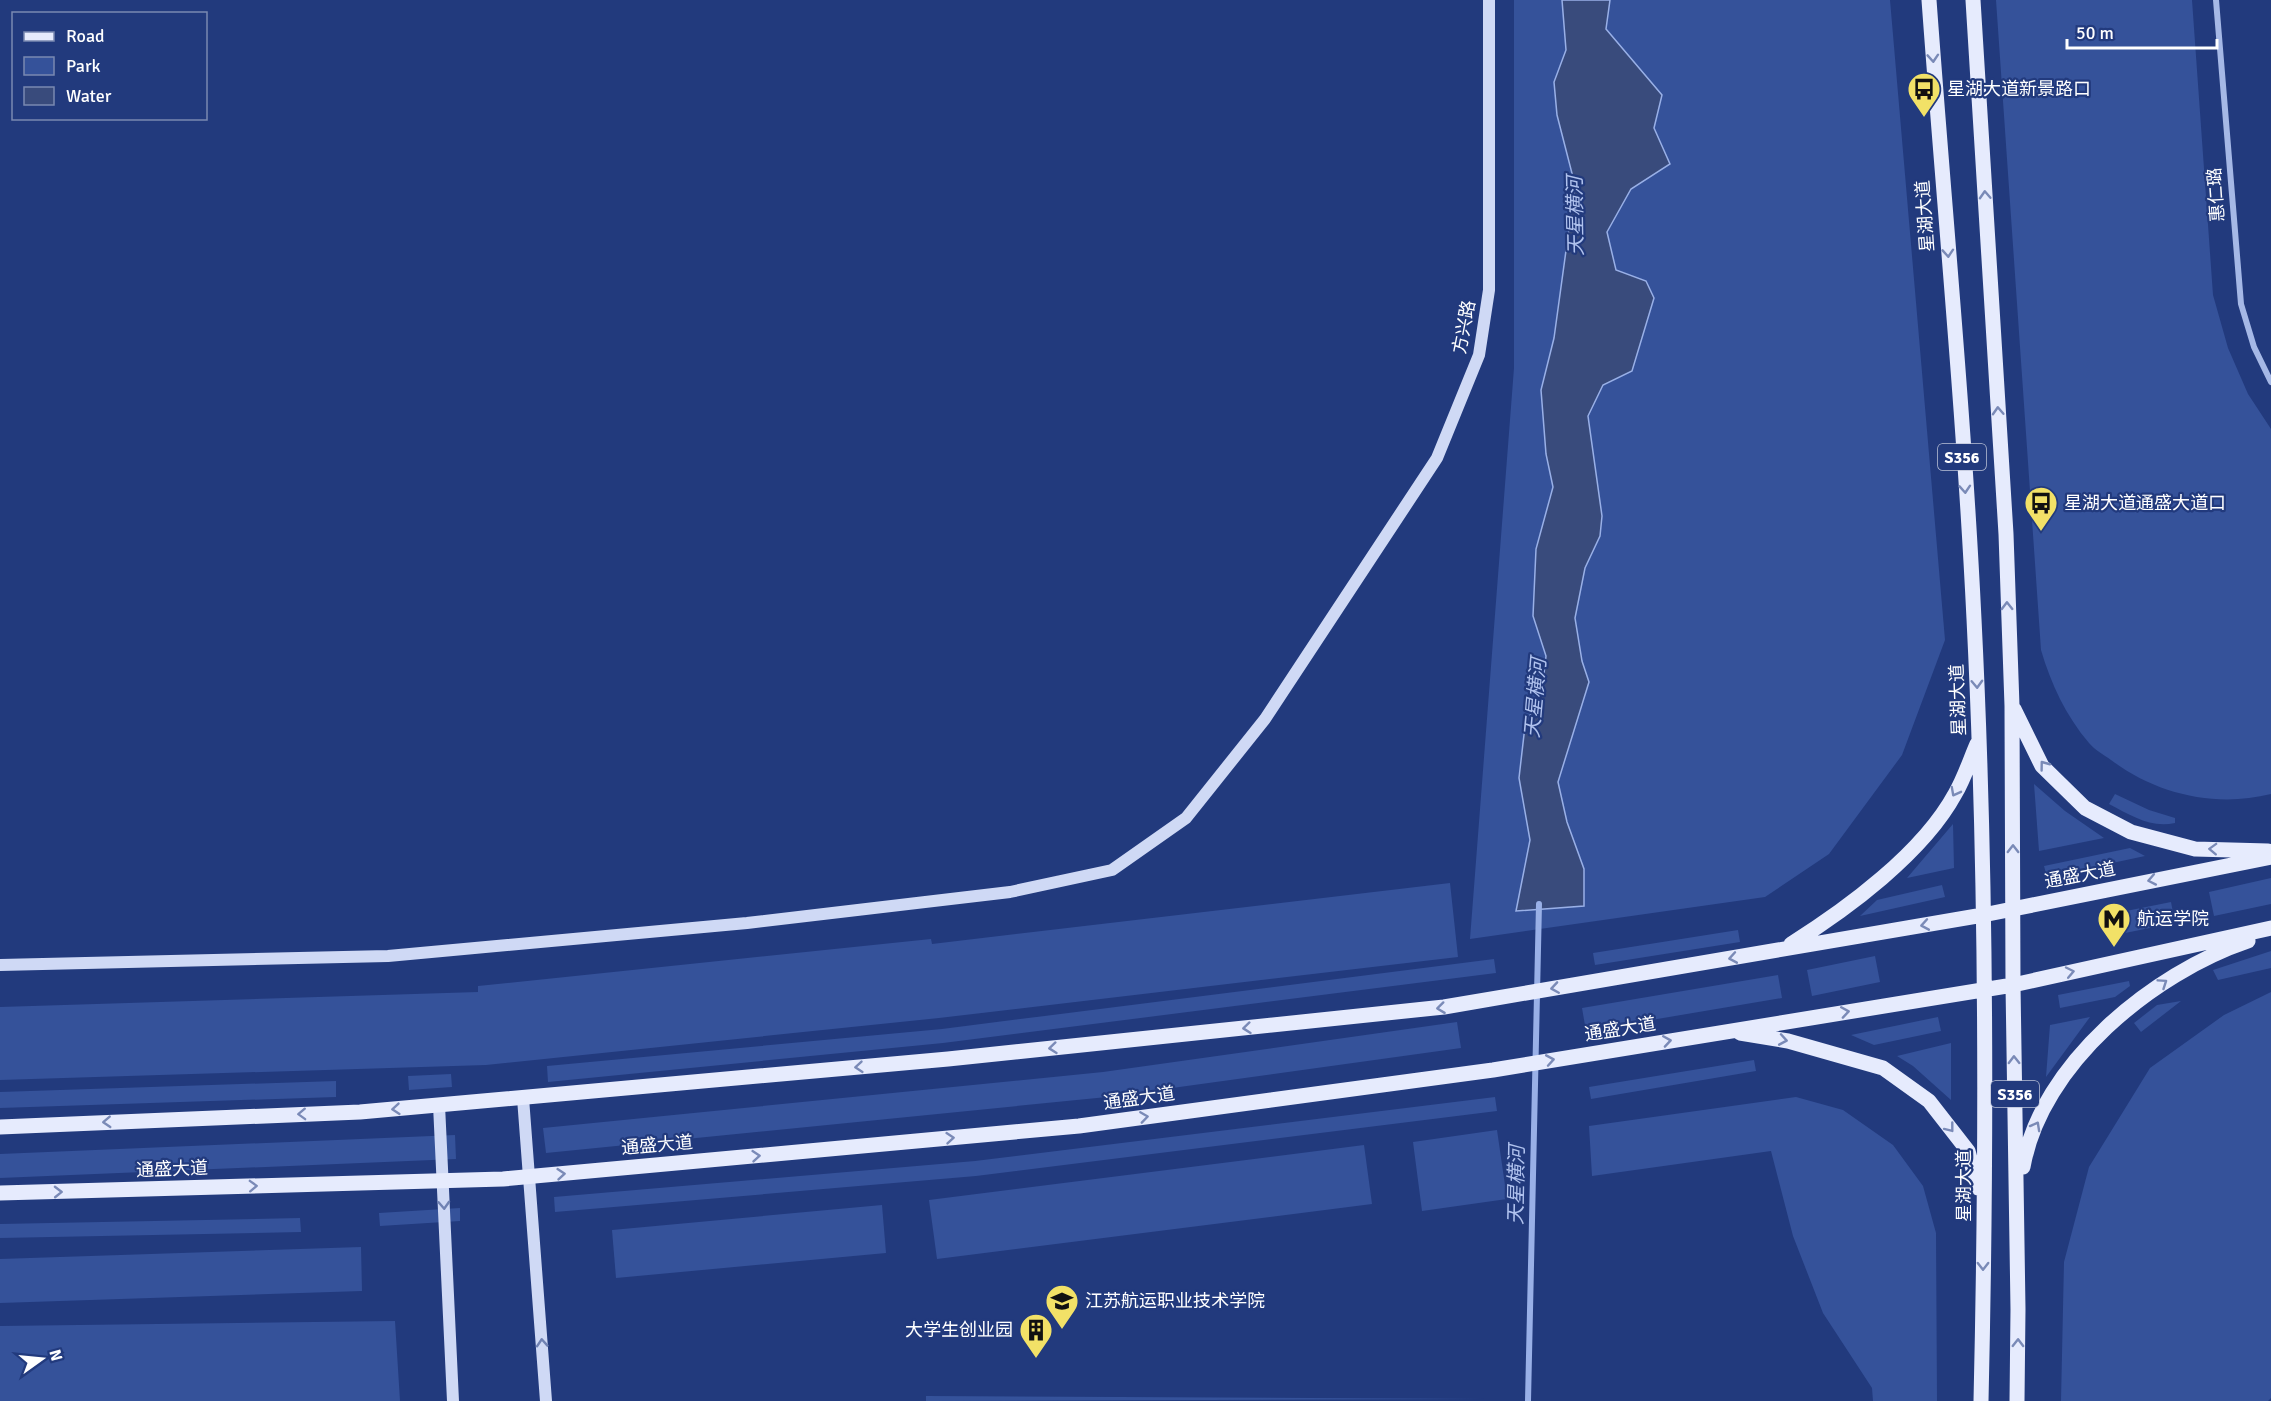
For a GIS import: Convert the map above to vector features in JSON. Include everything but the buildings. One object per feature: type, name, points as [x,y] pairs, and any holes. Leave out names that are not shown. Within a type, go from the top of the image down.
[{"type":"main road","name":"星湖大道","points":[[1929,0],[1974,616],[1979,738],[1984,989],[1981,1401]]},
{"type":"main road","name":"S356","points":[[1973,0],[2005,522],[2012,706],[2013,985],[2017,1203],[2016,1401]]},
{"type":"main road","points":[[2012,706],[2042,766],[2085,808],[2132,832],[2195,849],[2271,851]]},
{"type":"main road","points":[[1783,949],[1835,917],[1863,894],[1929,830],[1955,795],[1979,738]]},
{"type":"main road","name":"通盛大道","points":[[0,1127],[360,1112],[984,1055],[1432,1009],[1983,915],[2013,907],[2271,857]]},
{"type":"main road","points":[[2017,1203],[2027,1142],[2061,1081],[2118,1015],[2169,978],[2235,945],[2271,931]]},
{"type":"main road","name":"通盛大道","points":[[0,1193],[529,1177],[1079,1126],[1492,1070],[2013,985],[2271,931]]},
{"type":"main road","points":[[1725,1031],[1788,1041],[1883,1068],[1929,1101],[1968,1151],[1984,1207]]},
{"type":"street","name":"方兴路","points":[[0,965],[388,956],[747,923],[965,898],[1010,892],[1112,870],[1186,818],[1265,719],[1437,458],[1479,355],[1489,290],[1489,0]]},
{"type":"street","name":"惠仁璐","points":[[2216,0],[2241,304],[2254,347],[2271,382]]},
{"type":"street","points":[[523,1098],[546,1401]]},
{"type":"street","points":[[439,1105],[453,1401]]},
{"type":"green space","points":[[1514,0],[1890,0],[1945,640],[1902,755],[1829,854],[1765,897],[1470,939],[1514,368]]},
{"type":"green space","points":[[1996,0],[2192,0],[2213,295],[2228,348],[2248,394],[2271,429],[2271,794],[2229,799],[2187,795],[2147,782],[2128,772],[2094,748],[2081,733],[2060,699],[2045,663],[2041,650]]},
{"type":"green space","points":[[2034,784],[2065,811],[2104,838],[2039,851]]},
{"type":"green space","points":[[2115,794],[2149,810],[2175,818],[2175,823],[2157,824],[2133,817],[2109,804]]},
{"type":"green space","points":[[1953,824],[1954,868],[1907,878]]},
{"type":"green space","points":[[2130,848],[2145,856],[2047,877],[2044,866]]},
{"type":"green space","points":[[2271,878],[2271,904],[2214,916],[2209,892]]},
{"type":"green space","points":[[1450,883],[1458,957],[939,1018],[486,1065],[0,1080],[0,1007],[478,992],[478,986],[931,939],[932,944]]},
{"type":"green space","points":[[1942,885],[1945,897],[1860,916],[1877,900]]},
{"type":"green space","points":[[2171,902],[2175,923],[2125,933],[2121,912]]},
{"type":"green space","points":[[1738,930],[1740,942],[1595,965],[1593,953]]},
{"type":"green space","points":[[2271,951],[2271,968],[2218,980],[2213,970]]},
{"type":"green space","points":[[1875,956],[1880,982],[1812,996],[1807,970]]},
{"type":"green space","points":[[1494,959],[1496,973],[943,1043],[548,1082],[547,1066],[942,1029]]},
{"type":"green space","points":[[1778,975],[1782,998],[1586,1031],[1582,1008]]},
{"type":"green space","points":[[2129,981],[2130,986],[2115,997],[2060,1008],[2058,995]]},
{"type":"green space","points":[[2271,992],[2271,1398],[2268,1401],[2061,1401],[2064,1262],[2089,1167],[2150,1068],[2224,1015]]},
{"type":"green space","points":[[2181,1001],[2141,1032],[2134,1023],[2157,1005]]},
{"type":"green space","points":[[1938,1017],[1941,1031],[1874,1045],[1851,1035]]},
{"type":"green space","points":[[2090,1017],[2046,1077],[2050,1025]]},
{"type":"green space","points":[[1457,1022],[1461,1048],[1107,1097],[546,1153],[543,1128],[1103,1072]]},
{"type":"green space","points":[[1951,1043],[1951,1100],[1913,1066],[1897,1056]]},
{"type":"green space","points":[[1754,1060],[1756,1071],[1591,1099],[1589,1087]]},
{"type":"green space","points":[[451,1074],[452,1087],[409,1090],[408,1076]]},
{"type":"green space","points":[[336,1081],[336,1097],[0,1108],[0,1092]]},
{"type":"green space","points":[[1495,1097],[1497,1111],[976,1176],[555,1212],[554,1197],[975,1161]]},
{"type":"green space","points":[[1796,1097],[1843,1110],[1893,1145],[1923,1186],[1936,1233],[1937,1401],[1873,1401],[1872,1388],[1823,1313],[1793,1236],[1771,1151],[1592,1176],[1589,1126]]},
{"type":"green space","points":[[1497,1130],[1507,1199],[1422,1211],[1413,1142]]},
{"type":"green space","points":[[455,1135],[456,1159],[0,1178],[0,1154]]},
{"type":"green space","points":[[1364,1145],[1372,1204],[937,1259],[929,1200]]},
{"type":"green space","points":[[882,1205],[886,1253],[616,1278],[612,1230]]},
{"type":"green space","points":[[460,1208],[460,1221],[380,1226],[379,1213]]},
{"type":"green space","points":[[300,1218],[301,1232],[0,1238],[0,1224]]},
{"type":"green space","points":[[361,1247],[362,1291],[0,1303],[0,1259]]},
{"type":"green space","points":[[395,1321],[400,1401],[0,1401],[0,1326]]},
{"type":"green space","points":[[926,1396],[1485,1399],[926,1401]]},
{"type":"water","points":[[1562,0],[1610,0],[1606,29],[1662,95],[1654,128],[1670,164],[1631,189],[1607,232],[1616,270],[1646,281],[1654,298],[1632,371],[1603,385],[1588,416],[1602,516],[1600,536],[1585,568],[1575,618],[1582,661],[1589,682],[1558,782],[1567,822],[1584,869],[1584,906],[1516,911],[1530,840],[1519,778],[1525,726],[1542,691],[1546,656],[1533,616],[1536,549],[1553,487],[1546,454],[1541,390],[1554,338],[1575,185],[1557,115],[1554,82],[1566,50]]},
{"type":"waterway","name":"天星横河","points":[[1528,1401],[1539,904]]},
{"type":"place","name":"星湖大道新景路口","points":[[1924,118]]},
{"type":"place","name":"星湖大道通盛大道口","points":[[2041,532]]},
{"type":"place","name":"航运学院","points":[[2114,948]]},
{"type":"place","name":"江苏航运职业技术学院","points":[[1062,1330]]},
{"type":"place","name":"大学生创业园","points":[[1036,1359]]}]
